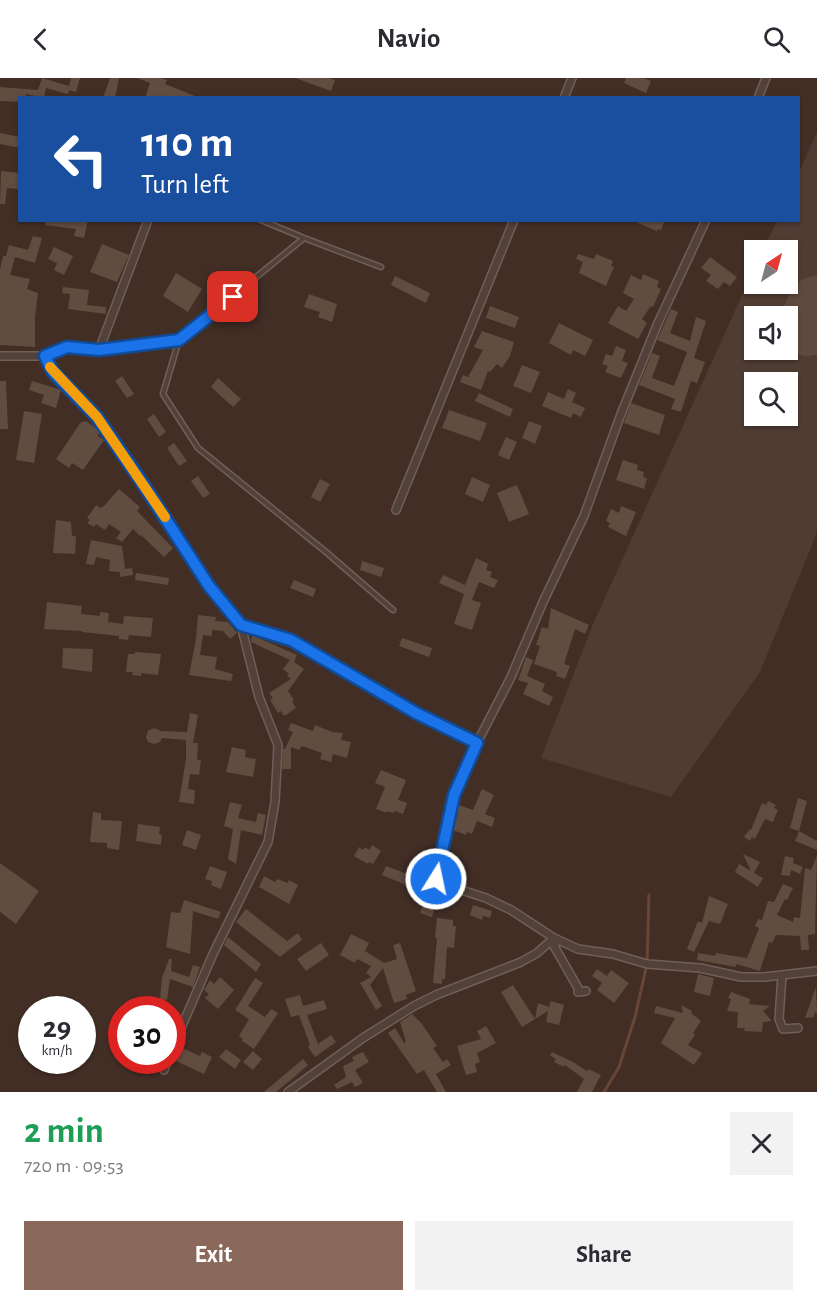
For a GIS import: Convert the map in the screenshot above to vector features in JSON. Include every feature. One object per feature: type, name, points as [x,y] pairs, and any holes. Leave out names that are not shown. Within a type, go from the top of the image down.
[{"type":"street","points":[[565,96],[572,78]]},
{"type":"street","points":[[759,96],[766,78]]},
{"type":"street","points":[[0,356],[45,356],[67,347],[99,350],[147,222]]},
{"type":"street","points":[[396,510],[513,222]]},
{"type":"street","points":[[705,222],[658,323],[621,414],[584,516],[543,602],[512,677],[477,743],[454,795],[436,879],[511,910],[555,938],[578,949],[613,954],[647,964],[700,968],[741,977],[817,971]]},
{"type":"street","points":[[45,356],[53,372],[97,417],[209,586],[241,625],[260,698],[278,745],[278,773],[268,842],[213,954],[186,1017]]},
{"type":"street","points":[[241,625],[291,640],[416,713],[477,743]]},
{"type":"street","points":[[555,938],[554,946],[578,988],[578,992],[586,990]]},
{"type":"street","points":[[288,1092],[363,1038],[424,1000],[521,962],[537,953],[555,938]]},
{"type":"street","points":[[782,975],[779,1019],[783,1029],[798,1028]]},
{"type":"lane","points":[[266,222],[381,267]]},
{"type":"lane","points":[[99,350],[179,340],[304,238]]},
{"type":"lane","points":[[179,340],[163,394],[198,448],[393,610]]},
{"type":"shaded area","points":[[817,132],[817,533],[760,672],[671,797],[541,758],[593,624],[744,291],[744,294],[798,294],[798,240],[768,240],[777,222],[800,222],[800,170]]},
{"type":"building","points":[[42,78],[69,86],[71,78],[80,78],[76,92],[69,90],[68,94],[46,88],[44,96],[26,94],[26,96],[18,96],[18,102],[0,101],[0,87],[38,90]]},
{"type":"building","points":[[110,78],[119,78],[115,96],[104,96]]},
{"type":"building","points":[[137,78],[161,78],[167,80],[165,84],[195,96],[146,96],[150,83]]},
{"type":"building","points":[[295,78],[329,78],[335,80],[331,91]]},
{"type":"building","points":[[626,78],[643,78],[651,81],[646,93],[624,83]]},
{"type":"building","points":[[0,133],[18,137],[18,148],[0,144]]},
{"type":"building","points":[[1,171],[18,173],[18,189],[7,188],[5,204],[0,204]]},
{"type":"building","points":[[45,222],[88,222],[84,238],[74,236],[76,229],[45,225]]},
{"type":"building","points":[[636,222],[664,222],[661,230],[657,231]]},
{"type":"building","points":[[33,236],[42,238],[35,263],[15,257],[10,275],[30,279],[27,289],[38,293],[35,347],[0,345],[0,269],[3,256],[6,256],[9,245],[28,250]]},
{"type":"building","points":[[102,244],[129,255],[117,282],[90,272]]},
{"type":"building","points":[[54,247],[73,256],[64,275],[54,270],[57,263],[48,259]]},
{"type":"building","points":[[578,254],[594,259],[596,254],[613,261],[611,266],[614,267],[606,286],[579,273],[583,262],[576,259]]},
{"type":"building","points":[[710,257],[737,277],[730,286],[724,282],[718,289],[706,281],[711,275],[701,268]]},
{"type":"building","points":[[176,273],[202,289],[188,312],[163,296]]},
{"type":"building","points":[[643,274],[659,281],[657,287],[661,289],[653,307],[651,306],[642,319],[647,323],[638,339],[608,323],[618,306],[626,311],[634,299],[623,293],[631,275],[641,280]]},
{"type":"building","points":[[395,276],[430,293],[426,303],[391,285]]},
{"type":"building","points":[[63,287],[89,290],[87,305],[106,307],[106,314],[68,309],[70,294],[62,293]]},
{"type":"building","points":[[309,294],[337,304],[332,322],[318,317],[320,312],[304,307]]},
{"type":"building","points":[[490,306],[519,317],[515,328],[486,318]]},
{"type":"building","points":[[671,309],[678,312],[670,333],[690,341],[696,317],[706,321],[694,358],[705,362],[697,383],[691,381],[681,412],[671,409],[675,399],[639,385],[652,353],[660,356],[652,378],[674,386],[687,352],[657,340]]},
{"type":"building","points":[[559,323],[593,340],[585,356],[573,350],[571,355],[549,343]]},
{"type":"building","points":[[482,331],[514,342],[510,356],[502,368],[497,364],[490,372],[488,371],[481,390],[460,382],[463,375],[468,377],[483,350],[474,347]]},
{"type":"building","points":[[616,346],[626,350],[622,361],[628,363],[621,378],[605,372],[608,366],[602,364],[606,354],[612,356]]},
{"type":"building","points":[[522,365],[540,372],[531,393],[513,386]]},
{"type":"building","points":[[122,376],[134,394],[127,398],[115,381]]},
{"type":"building","points":[[218,378],[241,399],[233,407],[211,387]]},
{"type":"building","points":[[0,381],[6,381],[8,429],[0,429]]},
{"type":"building","points":[[32,381],[61,390],[56,408],[41,403],[44,395],[29,390]]},
{"type":"building","points":[[568,389],[576,393],[572,402],[585,408],[581,417],[573,413],[571,418],[542,406],[548,392],[564,399]]},
{"type":"building","points":[[479,393],[513,409],[510,417],[475,401]]},
{"type":"building","points":[[631,403],[665,415],[659,435],[624,423]]},
{"type":"building","points":[[449,410],[487,423],[480,441],[442,428]]},
{"type":"building","points":[[24,411],[42,414],[34,463],[16,460]]},
{"type":"building","points":[[154,414],[166,432],[159,437],[147,419]]},
{"type":"building","points":[[86,421],[100,431],[98,436],[104,440],[83,470],[72,463],[69,468],[56,459],[81,422]]},
{"type":"building","points":[[529,421],[542,426],[535,444],[522,438]]},
{"type":"building","points":[[506,437],[517,442],[509,460],[498,455]]},
{"type":"building","points":[[174,443],[187,461],[179,466],[167,448]]},
{"type":"building","points":[[623,460],[638,465],[637,470],[644,472],[643,476],[647,479],[644,489],[616,480]]},
{"type":"building","points":[[198,476],[210,494],[203,498],[191,481]]},
{"type":"building","points":[[472,477],[490,485],[483,502],[465,494]]},
{"type":"building","points":[[320,479],[330,484],[320,502],[311,497]]},
{"type":"building","points":[[517,485],[529,514],[509,522],[497,493]]},
{"type":"building","points":[[119,489],[140,507],[137,511],[173,548],[164,557],[133,529],[122,542],[116,538],[121,532],[109,524],[105,530],[96,524],[94,527],[87,523],[90,520],[87,518],[96,505],[100,508],[104,506]]},
{"type":"building","points":[[621,506],[636,512],[626,536],[608,527],[610,523],[606,521],[611,509],[619,513]]},
{"type":"building","points":[[56,520],[71,522],[72,536],[76,536],[75,554],[53,553]]},
{"type":"building","points":[[91,540],[122,546],[125,569],[132,568],[133,575],[120,577],[120,572],[109,571],[110,560],[96,557],[94,565],[86,564]]},
{"type":"building","points":[[476,558],[488,564],[486,570],[492,572],[490,577],[498,580],[494,588],[479,582],[472,600],[481,603],[472,630],[454,624],[464,594],[439,583],[443,575],[465,585]]},
{"type":"building","points":[[362,561],[384,568],[381,577],[360,570]]},
{"type":"building","points":[[136,573],[169,578],[168,585],[135,580]]},
{"type":"building","points":[[294,580],[316,589],[313,597],[290,588]]},
{"type":"building","points":[[47,602],[82,606],[81,614],[100,616],[100,612],[109,613],[108,622],[123,624],[124,616],[153,618],[151,637],[129,635],[128,640],[119,639],[119,636],[82,631],[44,629]]},
{"type":"building","points":[[551,608],[589,625],[585,634],[575,629],[564,664],[570,666],[565,679],[556,676],[557,672],[534,664],[540,646],[536,645],[542,627],[548,629]]},
{"type":"building","points":[[198,615],[216,617],[215,621],[228,622],[237,633],[230,639],[223,631],[212,630],[212,636],[203,635],[200,655],[217,657],[215,669],[233,674],[231,681],[189,675]]},
{"type":"building","points":[[252,635],[297,655],[294,662],[304,669],[288,691],[296,708],[286,715],[283,715],[281,711],[278,713],[270,700],[273,698],[269,693],[291,679],[283,669],[290,660],[251,642]]},
{"type":"building","points":[[402,638],[432,648],[429,657],[399,646]]},
{"type":"building","points":[[63,648],[93,649],[92,672],[62,668]]},
{"type":"building","points":[[135,652],[161,654],[158,675],[141,673],[141,676],[132,675],[133,672],[126,672],[128,654],[135,654]]},
{"type":"building","points":[[526,657],[533,660],[527,676],[545,684],[542,691],[553,697],[549,706],[523,694],[528,683],[518,680]]},
{"type":"building","points":[[190,713],[198,715],[193,743],[198,743],[197,760],[201,760],[199,775],[190,774],[188,789],[195,790],[194,804],[179,802],[186,759],[186,740],[162,738],[160,742],[154,744],[148,742],[146,737],[148,731],[154,728],[161,731],[187,732]]},
{"type":"building","points":[[291,723],[313,731],[315,725],[332,732],[343,733],[341,740],[351,742],[347,758],[333,754],[331,762],[320,759],[322,753],[302,746],[299,750],[291,747],[291,769],[282,769],[283,749],[293,732],[288,730]]},
{"type":"building","points":[[232,747],[246,750],[245,757],[256,759],[253,777],[226,772]]},
{"type":"building","points":[[381,770],[406,780],[398,800],[407,803],[403,814],[395,811],[394,813],[387,811],[387,813],[376,809],[385,787],[375,783]]},
{"type":"building","points":[[482,789],[494,795],[485,814],[495,818],[492,827],[477,821],[472,834],[467,832],[466,835],[453,830],[459,805],[473,810]]},
{"type":"building","points":[[798,798],[807,801],[799,831],[790,828]]},
{"type":"building","points":[[768,801],[776,805],[774,808],[778,810],[773,822],[765,819],[755,839],[752,837],[750,841],[744,837],[751,830],[762,803],[766,805]]},
{"type":"building","points":[[230,802],[242,805],[238,818],[256,822],[258,813],[266,815],[262,835],[241,830],[236,864],[228,859],[233,829],[224,826]]},
{"type":"building","points":[[93,812],[101,813],[101,820],[122,821],[119,850],[107,848],[107,843],[90,842]]},
{"type":"building","points":[[138,824],[160,827],[161,845],[136,841]]},
{"type":"building","points":[[187,830],[201,835],[196,850],[182,845]]},
{"type":"building","points":[[799,831],[817,841],[817,850],[795,841]]},
{"type":"building","points":[[372,845],[381,851],[373,864],[369,862],[368,864],[354,856],[359,847],[369,850]]},
{"type":"building","points":[[743,854],[760,862],[754,873],[763,878],[758,887],[735,872],[739,864],[751,871]]},
{"type":"building","points":[[785,856],[794,858],[793,863],[803,867],[800,874],[791,870],[790,876],[781,875]]},
{"type":"building","points":[[817,856],[815,934],[808,935],[809,950],[801,950],[800,936],[776,935],[772,943],[769,942],[760,971],[736,964],[736,967],[697,960],[698,953],[715,956],[716,953],[747,958],[759,928],[755,926],[758,919],[762,920],[768,901],[774,902],[783,884],[793,888],[777,915],[793,922],[794,917],[800,918],[805,868],[811,870]]},
{"type":"building","points":[[0,863],[39,891],[16,924],[0,912]]},
{"type":"building","points":[[210,866],[227,872],[221,889],[211,885],[212,881],[205,879]]},
{"type":"building","points":[[386,866],[410,875],[406,885],[382,875]]},
{"type":"building","points":[[264,876],[275,882],[277,879],[288,883],[289,880],[298,885],[289,904],[259,887]]},
{"type":"building","points":[[435,885],[455,894],[452,903],[438,898],[432,917],[420,913],[422,905],[427,906]]},
{"type":"building","points":[[709,896],[728,904],[720,924],[709,921],[694,952],[687,949],[698,921],[702,923]]},
{"type":"building","points":[[184,900],[221,912],[218,919],[193,911],[190,954],[166,947],[171,912],[180,913]]},
{"type":"building","points":[[473,905],[492,911],[490,918],[483,916],[482,920],[470,915]]},
{"type":"building","points":[[246,909],[287,941],[298,933],[302,940],[280,957],[236,922]]},
{"type":"building","points":[[437,918],[453,920],[453,926],[456,926],[454,948],[447,947],[445,979],[442,979],[442,984],[433,983]]},
{"type":"building","points":[[351,934],[369,943],[365,951],[384,963],[397,959],[393,945],[400,943],[416,991],[406,995],[407,999],[394,1003],[383,968],[370,985],[382,1006],[376,1010],[360,983],[371,977],[366,973],[371,966],[357,959],[355,963],[340,955]]},
{"type":"building","points":[[228,937],[261,964],[256,972],[224,945]]},
{"type":"building","points":[[321,943],[329,955],[306,971],[297,959]]},
{"type":"building","points":[[169,959],[172,959],[171,971],[189,977],[193,965],[200,967],[193,987],[170,979],[168,996],[160,996],[162,978]]},
{"type":"building","points":[[597,969],[607,976],[611,970],[629,983],[614,1003],[597,990],[602,983],[592,976]]},
{"type":"building","points":[[698,974],[714,978],[710,996],[694,992]]},
{"type":"building","points":[[220,977],[234,990],[218,1009],[205,998],[209,994],[204,990],[210,980],[214,984]]},
{"type":"building","points":[[255,978],[263,983],[248,1006],[265,1017],[271,1009],[278,1013],[254,1049],[242,1041],[243,1039],[239,1036],[249,1019],[235,1010]]},
{"type":"building","points":[[513,985],[535,1019],[522,1027],[501,992]]},
{"type":"building","points":[[816,987],[817,1013],[815,1012],[814,1017],[805,1018]]},
{"type":"building","points":[[731,992],[750,999],[749,1004],[770,1006],[763,1011],[772,1021],[763,1022],[762,1032],[744,1031],[745,1028],[737,1028],[738,1012],[727,1011]]},
{"type":"building","points":[[300,995],[303,1006],[324,1000],[327,1009],[307,1015],[318,1044],[331,1035],[336,1042],[315,1057],[308,1047],[310,1045],[299,1015],[291,1017],[285,999]]},
{"type":"building","points":[[551,1001],[564,1005],[559,1025],[546,1022],[548,1011],[535,1019],[538,1003],[549,1007]]},
{"type":"building","points":[[681,1005],[692,1011],[691,1013],[701,1021],[688,1045],[702,1053],[694,1065],[661,1043],[675,1018],[654,1013],[656,1006],[683,1013]]},
{"type":"building","points":[[412,1014],[437,1046],[433,1048],[443,1062],[447,1059],[451,1065],[436,1074],[446,1092],[437,1092],[424,1070],[417,1074],[388,1033],[395,1028],[404,1043],[406,1042],[400,1022]]},
{"type":"building","points":[[486,1026],[496,1043],[477,1053],[480,1062],[475,1064],[477,1072],[466,1075],[457,1046],[481,1039],[477,1031]]},
{"type":"building","points":[[226,1049],[241,1060],[235,1069],[219,1057]]},
{"type":"building","points":[[186,1050],[200,1056],[202,1052],[212,1057],[204,1074],[186,1066]]},
{"type":"building","points":[[253,1051],[262,1059],[253,1070],[243,1062]]},
{"type":"building","points":[[363,1052],[369,1062],[355,1070],[363,1083],[355,1087],[352,1082],[337,1089],[334,1085],[346,1077],[343,1066],[354,1061],[352,1057]]},
{"type":"building","points":[[552,1052],[587,1071],[588,1069],[601,1075],[592,1092],[577,1092],[584,1079],[565,1065],[564,1067],[554,1062],[556,1059],[550,1055]]},
{"type":"building","points":[[303,1059],[308,1065],[292,1079],[276,1092],[264,1092]]},
{"type":"waterway","points":[[604,1092],[619,1067],[635,1017],[647,964],[649,895]]},
{"type":"runway","points":[[808,326],[817,306]]},
{"type":"slow traffic","points":[[50,367],[97,417],[165,517]]},
{"type":"route","points":[[233,297],[179,340],[99,350],[67,347],[45,356],[53,372],[97,417],[184,545],[209,586],[241,625],[291,640],[416,713],[477,743],[454,795],[436,879]]}]
